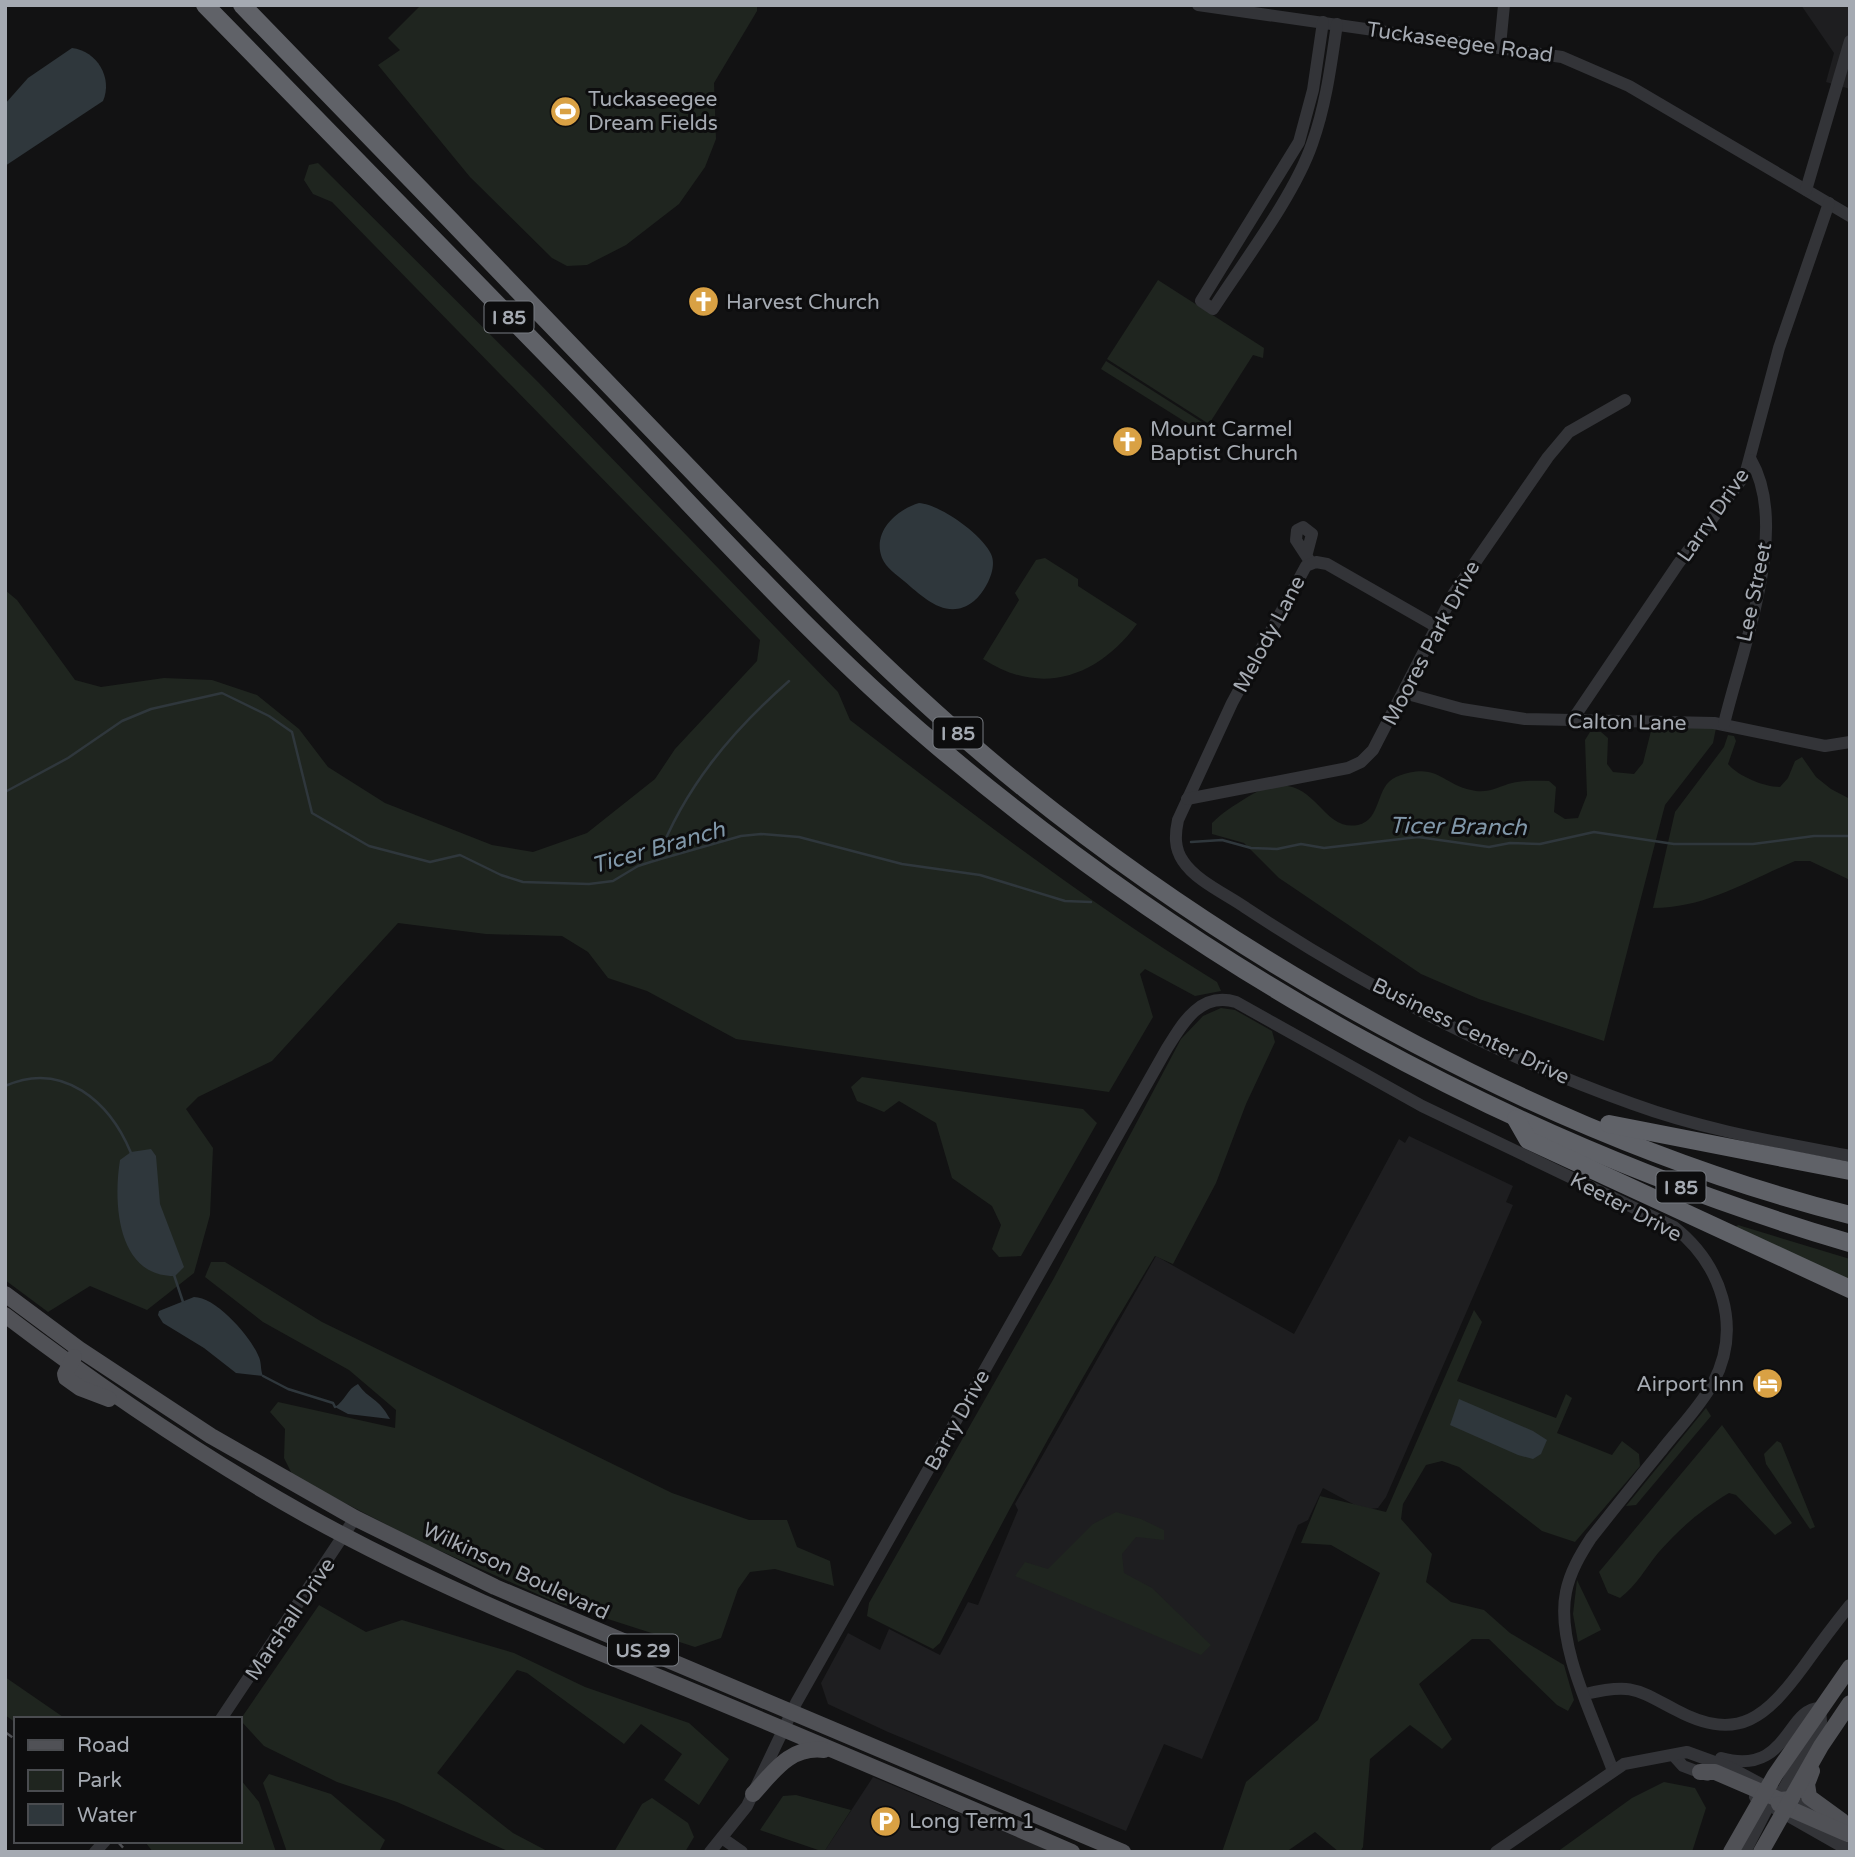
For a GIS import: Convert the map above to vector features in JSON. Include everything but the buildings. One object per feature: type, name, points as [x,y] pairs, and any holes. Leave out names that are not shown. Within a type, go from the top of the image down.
[{"type":"highway","name":"I 85","points":[[205,5],[811,629],[932,742],[1056,843],[1194,940],[1373,1046],[1516,1119],[1634,1170],[1850,1243]]},
{"type":"highway","name":"I 85","points":[[242,5],[816,600],[924,704],[1023,788],[1185,907],[1320,990],[1438,1055],[1571,1116],[1747,1184],[1850,1214]]},
{"type":"highway","points":[[1571,1116],[1850,1171]]},
{"type":"highway","points":[[1516,1119],[1528,1140],[1850,1289]]},
{"type":"main road","name":"Wilkinson Boulevard","points":[[5,1294],[79,1349],[245,1457],[355,1518],[495,1587],[1123,1852]]},
{"type":"main road","points":[[5,1315],[69,1364],[79,1349]]},
{"type":"main road","name":"Wilkinson Boulevard","points":[[69,1364],[65,1374],[69,1382],[133,1408],[201,1452],[346,1536],[491,1607],[1072,1852]]},
{"type":"main road","points":[[1761,1852],[1775,1800],[1820,1708],[1850,1667]]},
{"type":"main road","points":[[1731,1852],[1814,1759],[1850,1703]]},
{"type":"main road","points":[[753,1794],[791,1755],[814,1748],[832,1751]]},
{"type":"main road","points":[[1814,1759],[1807,1784],[1809,1797],[1850,1831]]},
{"type":"main road","points":[[1700,1764],[1775,1800],[1850,1831]]},
{"type":"street","name":"Tuckaseegee Road","points":[[1198,5],[1500,46],[1562,57],[1603,72],[1850,216]]},
{"type":"street","points":[[1500,46],[1504,5]]},
{"type":"street","points":[[1323,22],[1313,90],[1299,142],[1201,301],[1213,309],[1293,183],[1311,147],[1325,100],[1337,24]]},
{"type":"street","points":[[1806,190],[1850,41]]},
{"type":"street","name":"Larry Drive","points":[[1571,722],[1678,564],[1745,475],[1776,359],[1829,203]]},
{"type":"street","name":"Moores Park Drive","points":[[1187,799],[1214,796],[1256,783],[1355,765],[1373,750],[1466,571],[1560,441],[1585,420],[1625,400]]},
{"type":"street","name":"Lee Street","points":[[1724,724],[1761,581],[1766,546],[1766,497],[1751,460]]},
{"type":"street","name":"Melody Lane","points":[[1187,799],[1267,636],[1309,558],[1328,564],[1437,627]]},
{"type":"street","name":"Calton Lane","points":[[1404,693],[1488,714],[1571,722],[1724,724],[1825,746],[1850,742]]},
{"type":"street","name":"Business Center Drive","points":[[1187,799],[1178,820],[1175,840],[1188,867],[1331,960],[1409,1003],[1482,1040],[1634,1105],[1733,1134],[1850,1156]]},
{"type":"street","name":"Keeter Drive","points":[[1217,1000],[1236,1002],[1386,1088],[1674,1227],[1691,1241],[1712,1269],[1726,1317],[1719,1370],[1702,1399],[1591,1538],[1576,1563],[1566,1591],[1567,1640],[1613,1770]]},
{"type":"street","name":"Barry Drive","points":[[710,1852],[753,1794],[792,1712],[1166,1049],[1188,1015],[1217,1000]]},
{"type":"street","name":"Marshall Drive","points":[[222,1717],[346,1536],[355,1518]]},
{"type":"street","points":[[1585,1694],[1630,1687],[1702,1723],[1726,1726],[1743,1722],[1763,1714],[1777,1701],[1850,1605]]},
{"type":"street","points":[[1496,1852],[1613,1770],[1637,1760],[1674,1756],[1683,1766],[1760,1758],[1782,1744],[1805,1713],[1820,1708]]},
{"type":"street","points":[[1745,1852],[1775,1800],[1850,1851]]},
{"type":"street","points":[[722,1838],[742,1852]]},
{"type":"shaded area","points":[[1801,5],[1850,5],[1850,89],[1826,82],[1834,53]]},
{"type":"shaded area","points":[[1409,1136],[1513,1186],[1506,1202],[1513,1205],[1386,1497],[1378,1508],[1370,1509],[1355,1505],[1323,1488],[1308,1520],[1298,1525],[1202,1759],[1164,1744],[1126,1831],[888,1732],[828,1704],[821,1683],[848,1633],[880,1650],[889,1629],[940,1655],[968,1602],[978,1605],[1018,1510],[1015,1504],[1156,1256],[1294,1334],[1399,1139],[1405,1143]]},
{"type":"shaded area","points":[[873,1777],[1053,1852],[824,1852]]},
{"type":"green space","name":"Tuckaseegee Dream Fields","points":[[421,5],[757,5],[757,11],[714,83],[716,139],[705,167],[679,204],[626,245],[587,265],[567,266],[552,258],[470,177],[378,65],[400,50],[388,38]]},
{"type":"green space","points":[[318,163],[538,382],[838,692],[850,720],[1076,889],[1217,982],[1221,991],[1195,996],[1145,969],[1140,974],[1153,1017],[1109,1092],[736,1039],[647,991],[608,978],[588,952],[562,936],[486,934],[398,923],[272,1061],[198,1097],[186,1109],[213,1148],[210,1215],[194,1273],[147,1310],[90,1286],[48,1312],[5,1280],[5,590],[17,600],[75,680],[101,687],[164,678],[212,680],[257,695],[299,729],[328,767],[385,803],[492,845],[533,852],[587,833],[655,779],[675,749],[757,661],[760,640],[332,202],[313,194],[304,180],[309,165]]},
{"type":"green space","points":[[1158,280],[1264,348],[1263,358],[1253,355],[1209,424],[1107,359]]},
{"type":"green space","points":[[1106,361],[1208,426],[1203,433],[1101,369]]},
{"type":"green space","points":[[1045,558],[1078,579],[1078,586],[1137,624],[1105,657],[1067,676],[1047,679],[1005,671],[983,659],[1019,600],[1015,593],[1036,560]]},
{"type":"green space","points":[[1652,727],[1716,728],[1713,743],[1665,805],[1604,1041],[1479,999],[1421,974],[1279,878],[1244,843],[1212,834],[1212,823],[1224,813],[1269,787],[1286,786],[1300,790],[1332,818],[1344,824],[1358,825],[1371,817],[1389,781],[1422,771],[1476,791],[1517,782],[1549,781],[1556,787],[1554,812],[1565,819],[1578,818],[1587,795],[1585,740],[1590,732],[1601,732],[1608,738],[1607,764],[1613,772],[1634,774],[1643,763]]},
{"type":"green space","points":[[1728,735],[1734,736],[1736,741],[1728,764],[1745,777],[1780,787],[1788,778],[1795,761],[1802,757],[1816,777],[1850,799],[1850,880],[1810,861],[1795,861],[1709,898],[1672,907],[1653,908],[1675,812],[1724,747]]},
{"type":"green space","points":[[1221,1008],[1235,1010],[1272,1031],[1275,1042],[1246,1104],[1216,1183],[1173,1264],[1155,1256],[1044,1447],[940,1643],[933,1649],[867,1616],[869,1603],[1054,1278],[1181,1039],[1203,1016]]},
{"type":"green space","points":[[862,1077],[1083,1109],[1097,1123],[1021,1256],[999,1257],[992,1249],[1001,1225],[992,1206],[952,1178],[936,1123],[899,1101],[884,1112],[857,1101],[851,1087]]},
{"type":"green space","points":[[1738,1225],[1850,1259],[1850,1284],[1735,1228]]},
{"type":"green space","points":[[211,1262],[225,1262],[322,1322],[672,1493],[749,1520],[787,1520],[797,1547],[830,1561],[834,1586],[775,1569],[750,1572],[738,1589],[721,1638],[695,1647],[555,1602],[416,1540],[293,1476],[284,1458],[285,1429],[270,1412],[278,1402],[395,1428],[396,1410],[349,1370],[263,1322],[205,1277]]},
{"type":"green space","points":[[1474,1310],[1482,1322],[1457,1381],[1556,1418],[1566,1394],[1572,1398],[1557,1433],[1612,1455],[1622,1441],[1639,1454],[1640,1466],[1575,1542],[1542,1531],[1459,1467],[1442,1461],[1426,1465],[1403,1504],[1401,1519],[1432,1554],[1426,1582],[1451,1602],[1484,1610],[1510,1633],[1564,1665],[1574,1700],[1568,1711],[1557,1705],[1489,1639],[1472,1639],[1419,1684],[1452,1739],[1442,1749],[1410,1725],[1370,1759],[1363,1847],[1360,1852],[1339,1852],[1315,1832],[1286,1852],[1222,1852],[1246,1782],[1318,1720],[1380,1573],[1331,1545],[1301,1543],[1320,1496],[1386,1512]]},
{"type":"green space","points":[[1706,1408],[1711,1416],[1636,1505],[1626,1506]]},
{"type":"green space","points":[[1722,1425],[1792,1523],[1775,1535],[1736,1495],[1729,1493],[1674,1535],[1620,1598],[1608,1593],[1599,1572]]},
{"type":"green space","points":[[1777,1441],[1781,1443],[1815,1527],[1810,1529],[1766,1464],[1764,1454]]},
{"type":"green space","points":[[1116,1512],[1141,1519],[1164,1530],[1164,1540],[1136,1537],[1122,1554],[1124,1573],[1152,1588],[1211,1645],[1201,1655],[1015,1576],[1025,1562],[1048,1569],[1093,1524]]},
{"type":"green space","points":[[1577,1580],[1601,1630],[1578,1642],[1573,1614]]},
{"type":"green space","points":[[319,1605],[366,1632],[402,1620],[514,1653],[585,1687],[689,1723],[729,1759],[699,1805],[664,1780],[682,1754],[641,1724],[624,1744],[527,1673],[517,1670],[437,1773],[513,1833],[549,1852],[510,1852],[397,1802],[337,1782],[264,1746],[242,1722],[242,1717]]},
{"type":"green space","points":[[5,1677],[63,1717],[14,1717],[14,1722],[5,1715]]},
{"type":"green space","points":[[269,1774],[331,1794],[385,1840],[379,1852],[287,1852],[263,1783]]},
{"type":"green space","points":[[242,1781],[259,1802],[276,1852],[153,1852],[146,1843],[242,1843]]},
{"type":"green space","points":[[1664,1782],[1695,1788],[1706,1808],[1692,1852],[1557,1852],[1632,1798]]},
{"type":"green space","points":[[796,1795],[851,1810],[824,1852],[760,1830],[783,1796]]},
{"type":"green space","points":[[652,1798],[688,1823],[694,1837],[685,1852],[614,1852],[642,1804]]},
{"type":"water","points":[[72,48],[89,54],[101,67],[106,83],[103,101],[5,166],[5,104],[28,78]]},
{"type":"water","points":[[919,503],[959,521],[979,538],[991,554],[992,573],[986,586],[974,601],[964,607],[946,608],[928,600],[892,571],[882,558],[880,539],[888,523],[902,511]]},
{"type":"water","points":[[151,1149],[156,1156],[160,1204],[184,1267],[175,1276],[156,1273],[141,1264],[130,1251],[119,1216],[117,1196],[120,1160],[131,1152]]},
{"type":"water","points":[[194,1297],[212,1303],[240,1328],[258,1355],[263,1376],[236,1373],[204,1348],[163,1323],[158,1315],[159,1311]]},
{"type":"water","points":[[358,1384],[381,1406],[390,1419],[348,1414],[335,1407]]},
{"type":"water","points":[[1459,1399],[1533,1431],[1547,1440],[1541,1454],[1533,1459],[1518,1455],[1450,1425]]},
{"type":"waterway","points":[[657,860],[681,809],[711,763],[748,720],[789,681]]},
{"type":"waterway","name":"Ticer Branch","points":[[5,792],[68,758],[122,721],[151,709],[222,693],[269,716],[292,732],[312,813],[369,846],[430,862],[460,855],[501,875],[523,882],[589,884],[613,881],[638,866],[657,860],[741,836],[761,834],[799,837],[902,864],[980,875],[1065,901],[1091,902]]},
{"type":"waterway","name":"Ticer Branch","points":[[1191,842],[1222,840],[1251,848],[1277,849],[1301,844],[1324,848],[1418,837],[1489,847],[1510,843],[1540,844],[1594,832],[1674,844],[1753,844],[1814,836],[1850,836]]},
{"type":"waterway","points":[[5,1086],[26,1079],[46,1078],[65,1082],[82,1091],[111,1117],[131,1153]]},
{"type":"waterway","points":[[174,1275],[183,1302]]},
{"type":"waterway","points":[[263,1376],[288,1389],[333,1403],[335,1407]]},
{"type":"railway","points":[[5,1732],[14,1739]]},
{"type":"railway","points":[[119,1843],[127,1852]]},
{"type":"place","name":"Tuckaseegee Dream Fields","points":[[565,111]]},
{"type":"place","name":"Harvest Church","points":[[703,302]]},
{"type":"place","name":"Mount Carmel Baptist Church","points":[[1127,441]]},
{"type":"place","name":"Airport Inn","points":[[1767,1384]]},
{"type":"place","name":"Long Term 1","points":[[886,1821]]}]
